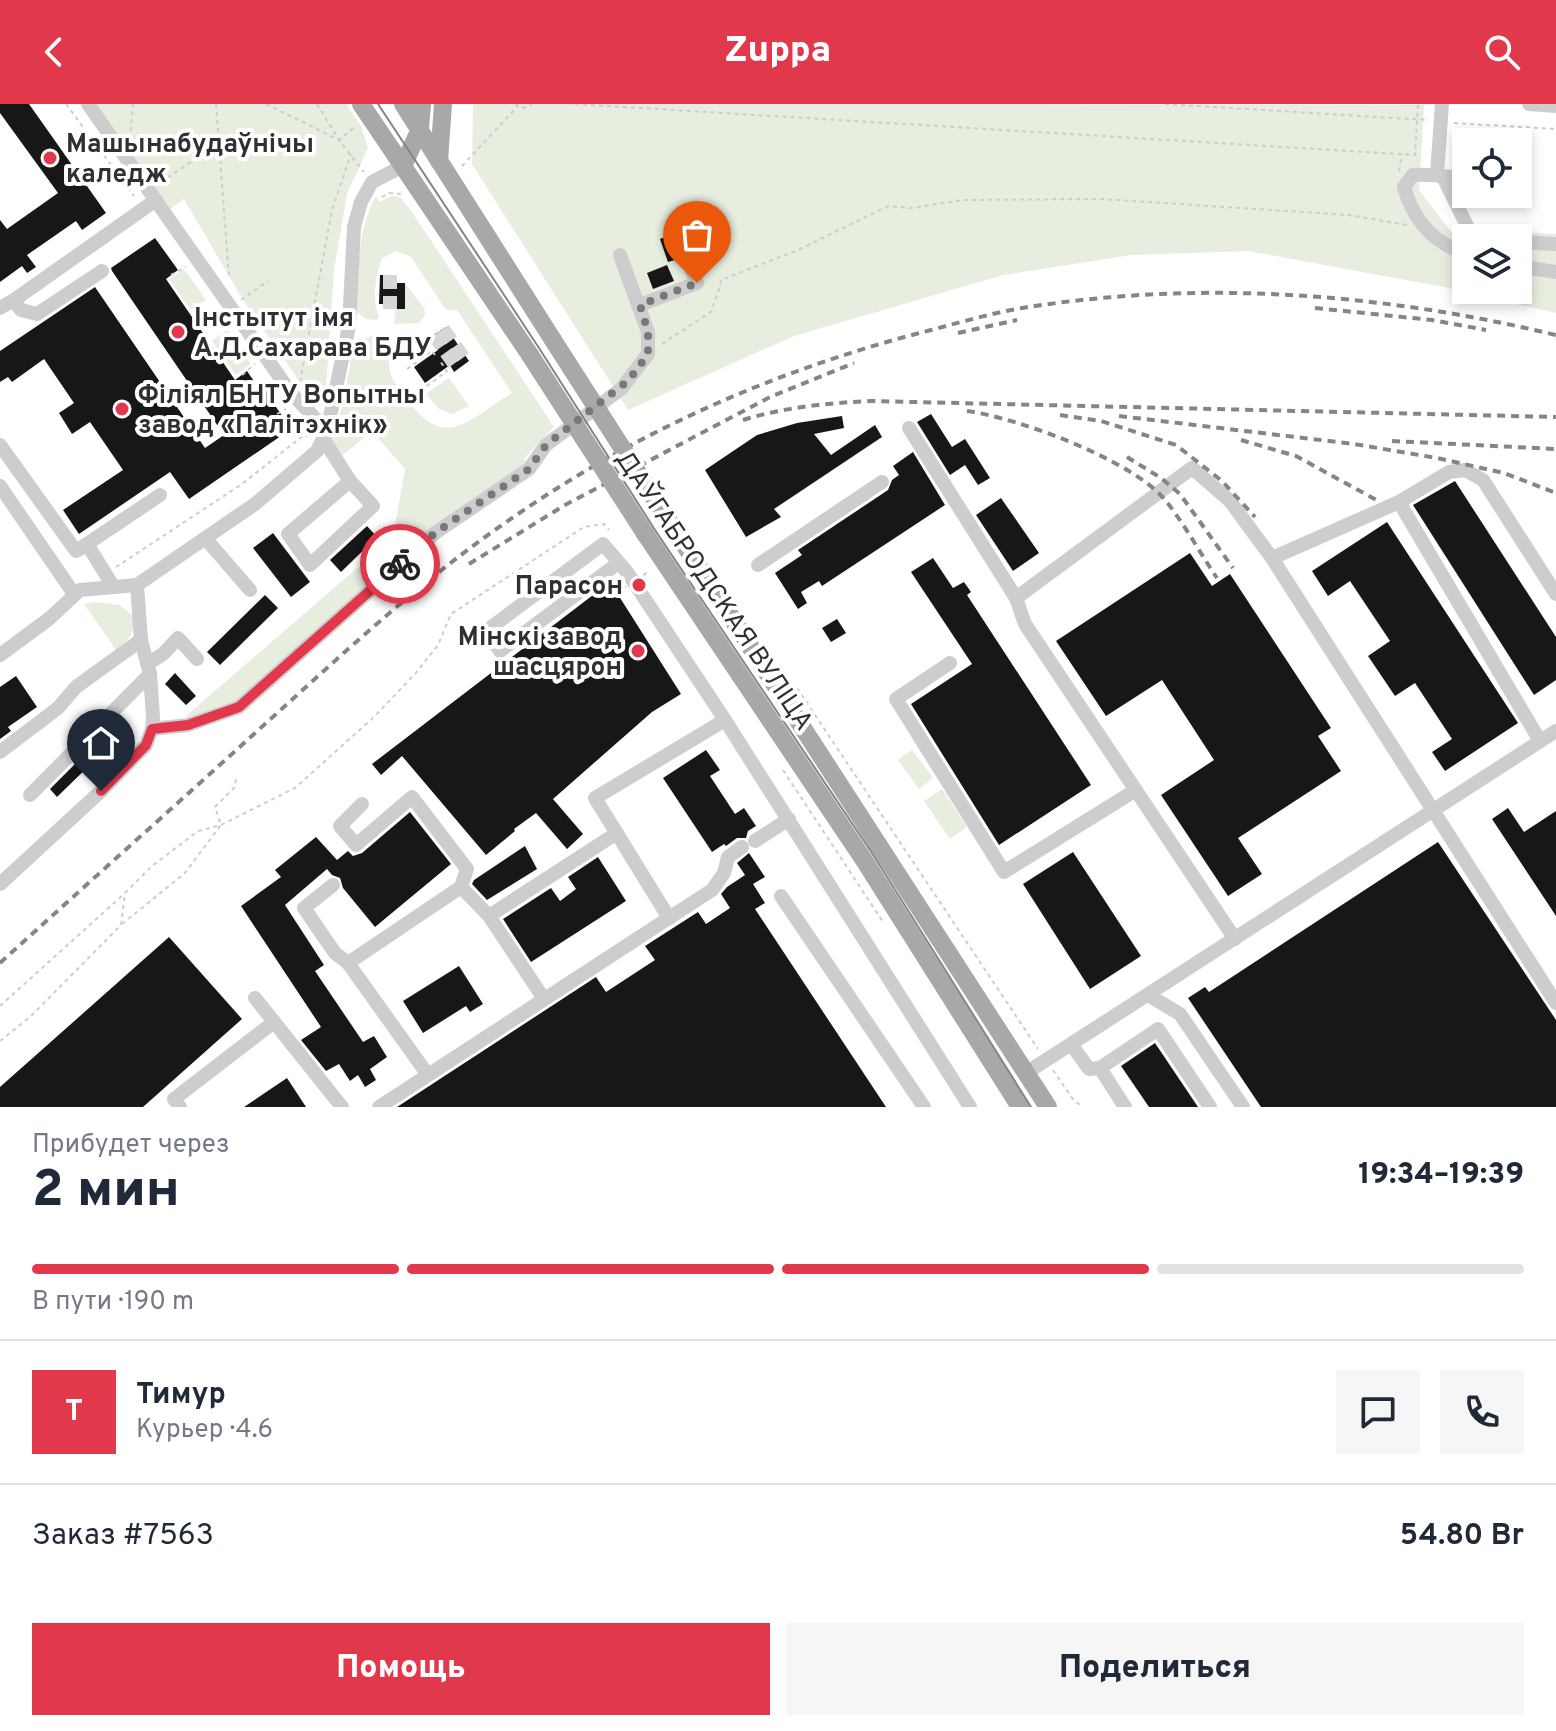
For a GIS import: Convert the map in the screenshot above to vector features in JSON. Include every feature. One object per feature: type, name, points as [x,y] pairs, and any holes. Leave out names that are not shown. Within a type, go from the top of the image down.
[{"type":"main road","name":"ДАЎГАБРОДСКАЯ ВУЛІЦА","points":[[361,104],[864,860],[1013,1104]]},
{"type":"main road","name":"ДАЎГАБРОДСКАЯ ВУЛІЦА","points":[[403,104],[1048,1107]]},
{"type":"main road","points":[[403,166],[420,129],[422,104]]},
{"type":"main road","points":[[403,166],[439,161],[443,104]]},
{"type":"street","points":[[88,104],[350,481],[373,506],[310,565],[288,534],[350,481]]},
{"type":"street","points":[[1442,104],[1440,176],[1466,224]]},
{"type":"street","points":[[1529,104],[1556,106]]},
{"type":"street","points":[[0,655],[50,618],[80,590],[109,580],[137,585],[255,504],[323,441],[349,326],[354,227],[361,202],[372,182],[403,166]]},
{"type":"street","points":[[1452,177],[1413,175],[1404,187],[1411,211],[1452,249]]},
{"type":"street","points":[[0,308],[156,200]]},
{"type":"street","points":[[1532,243],[1556,244]]},
{"type":"street","points":[[152,729],[188,725],[239,707],[435,533],[529,469],[546,445],[621,389],[648,354],[648,332],[620,255]]},
{"type":"street","points":[[640,305],[697,283],[688,261]]},
{"type":"street","points":[[1532,268],[1556,272]]},
{"type":"street","points":[[14,300],[21,310],[37,314],[102,271]]},
{"type":"street","points":[[909,428],[1016,598],[1025,624],[1235,939]]},
{"type":"street","points":[[0,445],[76,551],[160,495]]},
{"type":"street","points":[[1016,598],[1192,468],[1230,501],[1272,558],[1556,1003]]},
{"type":"street","points":[[1272,558],[1399,502],[1449,472],[1465,470],[1483,480],[1556,594]]},
{"type":"street","points":[[758,565],[882,482]]},
{"type":"street","points":[[0,486],[74,594]]},
{"type":"street","points":[[1399,502],[1540,741]]},
{"type":"street","points":[[205,538],[250,590]]},
{"type":"street","points":[[87,544],[109,580]]},
{"type":"street","points":[[617,564],[500,651],[486,631],[603,544],[627,572],[725,720],[970,1107]]},
{"type":"street","points":[[0,884],[146,745],[152,729],[137,585]]},
{"type":"street","points":[[30,795],[178,638],[197,659]]},
{"type":"street","points":[[0,752],[58,708],[76,687],[141,640]]},
{"type":"street","points":[[950,663],[896,699],[1004,872],[1136,790]]},
{"type":"street","points":[[669,918],[595,798],[725,720]]},
{"type":"street","points":[[1026,1073],[1556,731]]},
{"type":"street","points":[[348,963],[461,887],[467,869],[412,797],[356,845],[340,826],[362,804]]},
{"type":"street","points":[[379,1107],[712,890],[724,873],[728,857],[789,819]]},
{"type":"street","points":[[489,916],[617,833]]},
{"type":"street","points":[[333,885],[304,908],[335,953],[348,963],[428,1075]]},
{"type":"street","points":[[461,887],[489,916],[544,999]]},
{"type":"street","points":[[781,896],[924,1107]]},
{"type":"street","points":[[1148,995],[1180,1014],[1243,1107]]},
{"type":"street","points":[[255,998],[338,1106]]},
{"type":"street","points":[[180,1107],[174,1099],[274,1022]]},
{"type":"street","points":[[1071,1044],[1089,1069],[1100,1068],[1158,1029],[1210,1107]]},
{"type":"street","points":[[1100,1068],[1125,1107]]},
{"type":"path","points":[[129,160],[133,104]]},
{"type":"path","points":[[216,104],[230,284]]},
{"type":"path","points":[[266,104],[339,140]]},
{"type":"path","points":[[291,393],[301,379],[332,210],[351,153],[339,140],[317,104]]},
{"type":"path","points":[[461,168],[516,105],[525,108],[532,104]]},
{"type":"path","points":[[575,104],[1415,155],[1418,104]]},
{"type":"path","points":[[1165,104],[1556,129]]},
{"type":"path","points":[[160,183],[219,143]]},
{"type":"path","points":[[648,354],[712,311],[721,280],[798,250],[888,206],[911,208],[963,200],[1101,199],[1349,215],[1408,225]]},
{"type":"path","points":[[171,275],[186,267]]},
{"type":"path","points":[[240,300],[268,281]]},
{"type":"path","points":[[200,328],[220,314]]},
{"type":"path","points":[[407,369],[432,351],[435,355]]},
{"type":"path","points":[[420,391],[447,371],[440,361]]},
{"type":"path","points":[[242,375],[256,363]]},
{"type":"path","points":[[277,414],[287,408],[305,434],[323,441]]},
{"type":"path","points":[[109,580],[242,484],[305,434]]},
{"type":"path","points":[[0,1006],[152,866],[198,831],[221,825],[295,788],[374,717],[438,645],[451,614],[584,527],[604,524],[612,535]]},
{"type":"path","points":[[617,592],[651,570],[648,564]]},
{"type":"path","points":[[793,682],[1020,1022]]},
{"type":"path","points":[[781,766],[884,923]]},
{"type":"path","points":[[221,825],[215,807],[235,787],[236,777]]},
{"type":"path","points":[[0,1041],[31,1016],[121,925],[184,874],[221,825]]},
{"type":"path","points":[[121,925],[125,893]]},
{"type":"shaded area","points":[[94,104],[346,104],[361,126],[368,148],[347,194],[334,270],[326,387],[304,388],[245,303],[184,199],[170,209]]},
{"type":"shaded area","points":[[473,104],[1424,105],[1419,190],[1452,233],[1452,289],[1249,251],[1131,255],[1003,275],[794,336],[628,410],[472,164]]},
{"type":"shaded area","points":[[376,196],[380,202],[391,196],[400,197],[412,212],[554,427],[524,459],[529,469],[435,533],[239,707],[188,725],[186,716],[393,537],[405,469],[372,431],[337,460],[328,448],[343,405],[350,350],[355,342],[376,334],[386,342],[395,383],[423,417],[436,425],[448,428],[460,425],[512,393],[457,310],[446,310],[411,257],[396,251],[382,258],[375,287],[377,320],[366,319],[356,311],[362,237]]},
{"type":"shaded area","points":[[1532,233],[1556,234],[1556,313],[1517,304],[1532,304]]},
{"type":"shaded area","points":[[184,269],[206,300],[191,310],[169,279]]},
{"type":"shaded area","points":[[405,283],[424,308],[425,315],[419,323],[394,324],[396,309],[405,309]]},
{"type":"shaded area","points":[[227,330],[251,364],[236,375],[212,341]]},
{"type":"shaded area","points":[[449,378],[469,406],[452,414],[439,409],[426,394]]},
{"type":"shaded area","points":[[84,604],[119,605],[132,615],[132,631],[117,651]]},
{"type":"shaded area","points":[[912,750],[933,778],[919,789],[898,760]]},
{"type":"shaded area","points":[[942,789],[967,827],[950,839],[924,801]]},
{"type":"building","name":"Машынабудаўнічы каледж","points":[[0,104],[29,104],[106,213],[82,230],[76,221],[27,255],[36,267],[27,273],[22,266],[0,282],[0,220],[7,229],[58,193],[0,113]]},
{"type":"building","points":[[691,227],[701,251],[685,252],[678,259],[668,262],[660,239]]},
{"type":"building","name":"Філіял БНТУ Вопытны завод «Палітэхнік»","points":[[155,238],[178,270],[166,279],[235,380],[247,371],[262,393],[269,388],[278,401],[274,404],[291,429],[189,499],[170,472],[79,534],[63,510],[123,470],[90,422],[72,434],[59,413],[74,403],[44,359],[12,382],[8,377],[0,382],[0,351],[95,287],[205,448],[224,435],[112,271],[111,268]]},
{"type":"building","points":[[667,265],[674,281],[653,289],[647,273]]},
{"type":"building","points":[[380,275],[397,275],[397,283],[405,283],[405,309],[387,309],[387,304],[379,304]]},
{"type":"building","points":[[446,327],[469,361],[454,372],[450,365],[425,383],[414,367],[438,350],[429,338]]},
{"type":"building","points":[[931,414],[952,447],[965,439],[990,478],[978,485],[965,465],[950,475],[917,422]]},
{"type":"building","points":[[842,416],[844,428],[814,434],[831,455],[875,425],[882,437],[774,509],[781,517],[746,537],[705,470],[757,435],[797,423]]},
{"type":"building","points":[[913,452],[945,505],[822,586],[819,581],[801,592],[807,603],[798,609],[775,573],[802,555],[798,550],[888,490],[892,480],[899,475],[893,466]]},
{"type":"building","points":[[1455,481],[1556,637],[1556,680],[1534,695],[1413,505]]},
{"type":"building","points":[[1001,498],[1039,553],[1013,571],[976,515]]},
{"type":"building","points":[[1387,522],[1518,723],[1445,771],[1432,752],[1452,739],[1415,683],[1395,696],[1368,656],[1390,641],[1350,581],[1328,596],[1312,571]]},
{"type":"building","points":[[367,526],[377,537],[341,572],[330,560]]},
{"type":"building","points":[[273,533],[310,582],[291,597],[253,548]]},
{"type":"building","points":[[1190,553],[1212,586],[1230,574],[1331,728],[1318,736],[1341,771],[1238,838],[1262,874],[1228,896],[1161,795],[1214,760],[1162,680],[1106,716],[1056,641]]},
{"type":"building","points":[[933,558],[953,588],[964,582],[971,592],[967,595],[1091,785],[999,845],[911,704],[972,664],[911,572]]},
{"type":"building","points":[[610,582],[681,694],[652,712],[553,799],[583,834],[567,849],[536,813],[486,855],[402,756],[381,775],[372,764]]},
{"type":"building","points":[[265,595],[278,608],[220,665],[207,652]]},
{"type":"building","points":[[837,619],[846,633],[831,642],[822,628]]},
{"type":"building","points":[[175,673],[196,696],[186,705],[165,684]]},
{"type":"building","points":[[16,676],[37,707],[8,727],[11,731],[0,739],[0,687]]},
{"type":"building","points":[[706,750],[720,770],[710,776],[735,814],[744,808],[756,826],[748,831],[746,838],[737,838],[712,852],[663,778]]},
{"type":"building","points":[[87,752],[95,760],[57,797],[50,789]]},
{"type":"building","points":[[1508,808],[1524,832],[1556,811],[1556,916],[1492,819]]},
{"type":"building","points":[[410,812],[451,864],[375,927],[343,888],[340,878],[327,869],[285,905],[324,965],[315,971],[363,1042],[374,1036],[387,1057],[370,1069],[376,1080],[365,1087],[358,1075],[350,1081],[339,1064],[326,1071],[301,1040],[321,1027],[241,906],[281,877],[275,870],[316,837],[337,860],[348,851],[353,856],[362,853]]},
{"type":"building","points":[[1438,842],[1556,1020],[1556,1107],[1261,1107],[1188,998],[1205,987],[1209,992]]},
{"type":"building","points":[[525,846],[537,869],[487,900],[472,884],[474,880]]},
{"type":"building","points":[[1073,852],[1141,956],[1090,989],[1023,884]]},
{"type":"building","points":[[749,853],[765,877],[753,884],[765,903],[755,909],[886,1107],[397,1107],[596,977],[606,992],[655,960],[645,946],[698,912],[706,924],[730,908],[721,894],[745,875],[737,863]]},
{"type":"building","points":[[598,857],[626,901],[531,962],[503,919],[551,888],[560,901],[576,889],[568,877]]},
{"type":"building","points":[[169,937],[242,1019],[143,1107],[0,1107],[0,1087]]},
{"type":"building","points":[[459,966],[483,1004],[470,1012],[466,1006],[423,1033],[403,1001]]},
{"type":"building","points":[[1155,1043],[1198,1107],[1149,1107],[1121,1066]]},
{"type":"building","points":[[287,1078],[306,1107],[244,1107]]},
{"type":"tunnel","points":[[390,275],[390,309]]},
{"type":"tunnel","points":[[443,329],[467,363]]},
{"type":"tunnel","points":[[434,335],[458,369]]},
{"type":"tram line","points":[[378,104],[655,530],[872,853],[1031,1107]]},
{"type":"railway","points":[[0,963],[357,642],[451,562],[518,514],[615,454],[768,382],[876,345],[995,313],[1100,298],[1166,294],[1297,295],[1362,301],[1492,321],[1556,335]]},
{"type":"railway","points":[[1315,308],[1432,320],[1486,330]]},
{"type":"railway","points":[[958,333],[1017,320]]},
{"type":"railway","points":[[469,564],[565,505],[770,397],[854,363]]},
{"type":"railway","points":[[743,420],[807,406],[871,401],[1556,417]]},
{"type":"railway","points":[[967,411],[1044,432],[1102,456],[1128,471],[1166,501],[1217,578]]},
{"type":"railway","points":[[1060,415],[1101,421],[1176,445],[1222,481],[1255,517]]},
{"type":"railway","points":[[1119,416],[1354,444],[1437,458],[1504,473],[1556,493]]},
{"type":"railway","points":[[1241,440],[1296,456],[1380,502]]},
{"type":"railway","points":[[1392,441],[1556,449]]},
{"type":"railway","points":[[1127,457],[1180,494],[1233,568]]},
{"type":"way so far","points":[[400,564],[435,533],[529,469],[546,445],[621,389],[648,354],[648,332],[640,305],[697,283]]},
{"type":"place","name":"Машынабудаўнічы каледж","points":[[50,158]]},
{"type":"place","name":"Інстытут імя А.Д.Сахарава БДУ","points":[[178,332]]},
{"type":"place","name":"Філіял БНТУ Вопытны завод «Палітэхнік»","points":[[122,409]]},
{"type":"place","name":"Парасон","points":[[639,585]]},
{"type":"place","name":"Мінскі завод шасцярон","points":[[638,651]]},
{"type":"route","points":[[101,791],[146,745],[152,729],[188,725],[239,707],[400,564]]}]
